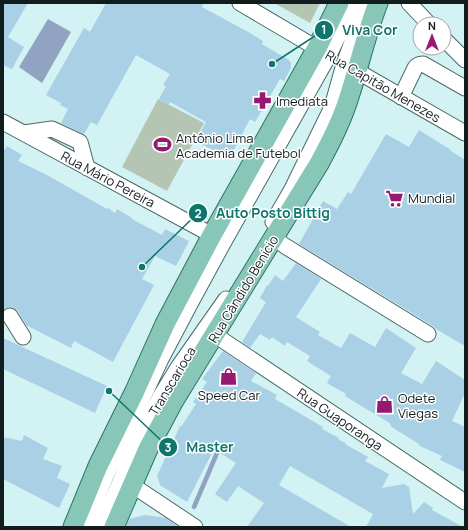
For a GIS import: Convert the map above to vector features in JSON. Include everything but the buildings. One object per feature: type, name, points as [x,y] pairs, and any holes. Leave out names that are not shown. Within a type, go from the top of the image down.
[{"type":"main road","points":[[72,527],[98,466],[134,393],[165,324],[212,235],[323,52],[339,3]]},
{"type":"main road","name":"Rua Cândido Benício","points":[[114,527],[148,449],[173,402],[274,238],[333,138],[347,103],[350,67],[378,3]]},
{"type":"street","name":"Rua Capitão Menezes","points":[[240,3],[465,133]]},
{"type":"street","name":"Transcarioca","points":[[84,527],[124,436],[161,359],[323,52],[354,3]]},
{"type":"street","name":"Transcarioca","points":[[100,527],[160,397],[178,366],[224,303],[248,266],[292,189],[350,67],[366,3]]},
{"type":"street","points":[[409,3],[422,16]]},
{"type":"street","points":[[452,47],[465,60]]},
{"type":"street","points":[[401,97],[415,68],[421,64],[465,88]]},
{"type":"street","name":"Rua Mário Pereira","points":[[3,122],[212,235]]},
{"type":"street","points":[[274,238],[428,334]]},
{"type":"street","points":[[10,316],[23,337]]},
{"type":"street","name":"Rua Guaporanga","points":[[215,335],[465,502]]},
{"type":"street","points":[[132,485],[195,527]]},
{"type":"green space","points":[[274,3],[320,3],[310,23]]},
{"type":"green space","name":"Antônio Lima Academia de Futebol","points":[[158,99],[204,123],[167,191],[122,167]]},
{"type":"water","points":[[48,19],[71,32],[42,83],[19,67]]},
{"type":"waterway","points":[[194,507],[220,446]]},
{"type":"place","name":"Viva Cor","points":[[272,64]]},
{"type":"place","name":"Imediata","points":[[263,101]]},
{"type":"place","name":"Antônio Lima Academia de Futebol","points":[[163,145]]},
{"type":"place","name":"Mundial","points":[[395,198]]},
{"type":"place","name":"Auto Posto Bittig","points":[[142,267]]},
{"type":"place","name":"Speed Car","points":[[229,376]]},
{"type":"place","name":"Master","points":[[109,391]]},
{"type":"place","name":"Odete Viegas","points":[[385,405]]}]
